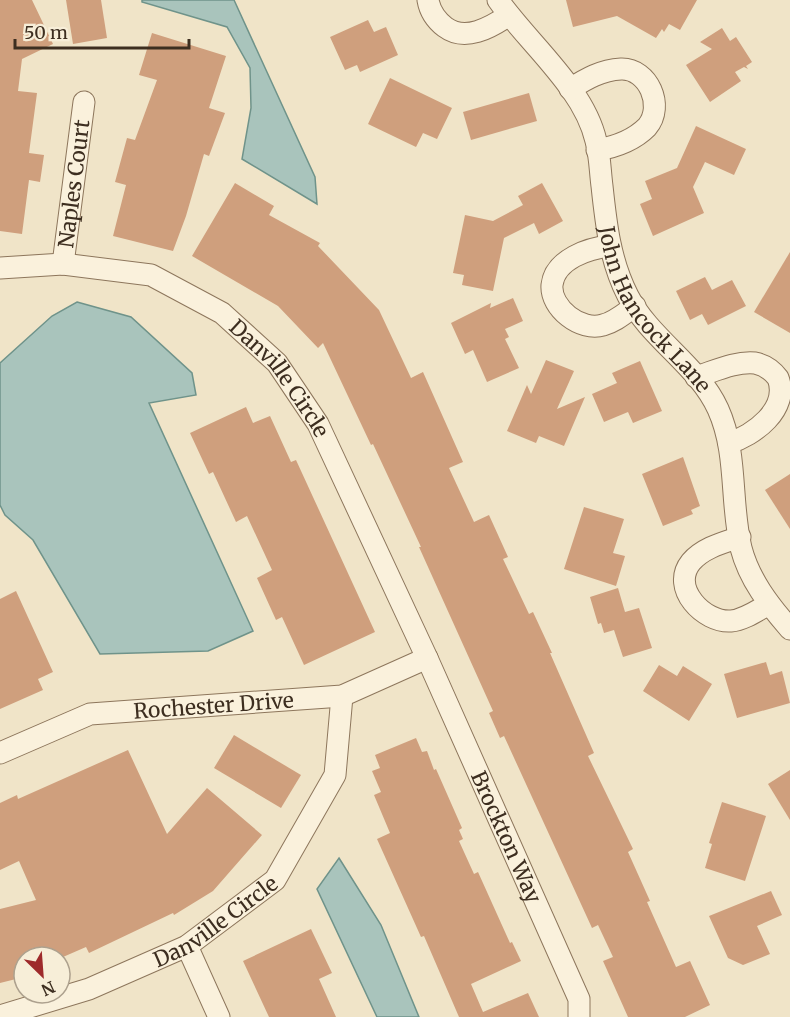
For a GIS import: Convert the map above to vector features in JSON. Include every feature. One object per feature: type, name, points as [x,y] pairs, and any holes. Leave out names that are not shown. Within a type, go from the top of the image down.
[{"type":"street","points":[[428,0],[433,16],[453,33],[465,34],[495,25],[503,8]]},
{"type":"street","name":"John Hancock Lane","points":[[503,8],[570,89],[590,123],[596,141],[610,246],[616,272],[635,306],[696,377],[718,408],[729,443],[741,548],[751,574],[769,604],[790,629]]},
{"type":"street","points":[[570,89],[592,76],[623,69],[638,74],[652,92],[655,107],[653,117],[647,126],[624,142],[597,150]]},
{"type":"street","name":"Naples Court","points":[[63,264],[84,102]]},
{"type":"street","points":[[610,246],[595,248],[564,264],[554,276],[552,286],[554,296],[568,316],[590,327],[609,323],[635,306]]},
{"type":"street","name":"Danville Circle","points":[[0,268],[63,264],[151,275],[222,313],[277,363],[318,424],[427,658]]},
{"type":"street","points":[[696,377],[736,364],[754,363],[765,366],[781,381],[785,392],[784,404],[777,416],[754,434],[729,443]]},
{"type":"street","points":[[740,537],[711,548],[690,564],[685,574],[685,587],[689,597],[706,615],[715,620],[732,621],[744,618],[769,604]]},
{"type":"street","name":"Rochester Drive","points":[[0,753],[90,714],[342,696],[427,658]]},
{"type":"street","name":"Brockton Way","points":[[427,658],[579,999],[579,1017]]},
{"type":"street","name":"Danville Circle","points":[[0,1016],[89,989],[187,946],[275,880],[335,775],[342,696]]},
{"type":"street","points":[[187,946],[219,1017]]},
{"type":"water","points":[[142,0],[234,0],[315,177],[317,204],[242,159],[251,108],[250,68],[227,27],[142,2]]},
{"type":"water","points":[[77,302],[131,317],[192,373],[196,395],[149,403],[253,631],[208,651],[100,654],[33,540],[5,515],[0,505],[0,363],[52,316]]},
{"type":"water","points":[[339,858],[381,925],[419,1017],[377,1017],[317,889]]},
{"type":"building","points":[[0,0],[32,0],[53,44],[22,59],[18,91],[37,93],[29,153],[44,155],[40,182],[29,180],[22,234],[0,231]]},
{"type":"building","points":[[66,0],[101,0],[107,38],[73,44]]},
{"type":"building","points":[[566,0],[697,0],[680,30],[669,24],[656,38],[617,16],[573,27]]},
{"type":"building","points":[[368,20],[374,32],[386,27],[398,55],[360,72],[357,65],[345,70],[330,37]]},
{"type":"building","points":[[722,28],[730,41],[736,37],[752,62],[746,66],[748,69],[744,67],[735,72],[741,81],[710,102],[686,65],[712,49],[700,42]]},
{"type":"building","points":[[152,33],[226,56],[209,108],[225,113],[209,156],[204,154],[173,251],[113,236],[126,185],[115,182],[127,138],[135,140],[157,80],[139,75]]},
{"type":"building","points":[[390,78],[452,108],[437,139],[423,133],[416,147],[368,124]]},
{"type":"building","points":[[529,93],[537,121],[471,140],[463,112]]},
{"type":"building","points":[[696,126],[746,149],[734,175],[705,162],[693,187],[704,213],[653,236],[640,204],[652,199],[645,181],[677,168]]},
{"type":"building","points":[[235,183],[274,206],[269,215],[320,243],[318,246],[379,310],[411,378],[423,372],[463,462],[449,468],[474,522],[489,515],[508,557],[503,559],[529,614],[533,612],[594,753],[588,756],[633,849],[628,852],[676,967],[690,961],[710,1005],[685,1017],[628,1017],[603,961],[613,957],[598,925],[592,928],[504,736],[500,738],[489,713],[493,711],[419,547],[421,547],[323,343],[318,348],[278,306],[192,256]]},
{"type":"building","points":[[542,183],[563,221],[539,234],[534,223],[504,238],[493,291],[462,285],[464,275],[453,273],[465,215],[493,221],[523,205],[518,196]]},
{"type":"building","points":[[790,252],[790,333],[754,312]]},
{"type":"building","points":[[705,277],[712,290],[732,280],[746,306],[708,325],[702,314],[690,320],[676,291]]},
{"type":"building","points":[[513,298],[523,321],[505,329],[509,337],[505,339],[519,368],[487,382],[473,350],[465,354],[451,323],[491,303],[490,308]]},
{"type":"building","points":[[546,360],[574,371],[557,409],[585,397],[564,446],[539,436],[536,443],[507,431],[527,385],[531,394]]},
{"type":"building","points":[[640,361],[662,411],[633,423],[628,412],[604,422],[592,394],[617,383],[612,373]]},
{"type":"building","points":[[246,407],[253,423],[270,416],[291,462],[296,460],[375,632],[304,665],[282,617],[276,620],[257,578],[272,570],[247,516],[236,522],[213,472],[209,474],[190,433]]},
{"type":"building","points":[[683,457],[700,506],[691,510],[693,514],[663,526],[642,474]]},
{"type":"building","points":[[790,474],[790,529],[765,490]]},
{"type":"building","points":[[584,507],[624,519],[613,553],[625,556],[616,586],[564,569]]},
{"type":"building","points":[[618,588],[625,612],[639,608],[652,648],[623,657],[614,630],[604,633],[601,623],[598,624],[590,597]]},
{"type":"building","points":[[16,591],[53,672],[38,679],[43,690],[0,709],[0,599]]},
{"type":"building","points":[[766,662],[770,675],[782,671],[790,703],[737,718],[724,674]]},
{"type":"building","points":[[659,665],[677,676],[683,666],[712,684],[689,721],[643,691]]},
{"type":"building","points":[[234,735],[301,775],[281,808],[214,768]]},
{"type":"building","points":[[416,738],[422,752],[427,751],[462,828],[459,830],[463,839],[459,841],[474,874],[478,872],[510,943],[512,942],[521,961],[471,984],[483,1012],[528,993],[539,1017],[459,1017],[424,936],[421,937],[377,839],[390,833],[374,795],[381,792],[372,771],[380,768],[375,755]]},
{"type":"building","points":[[128,750],[167,834],[207,788],[262,835],[213,891],[174,915],[173,913],[89,953],[86,947],[72,953],[72,945],[12,945],[12,980],[0,983],[0,909],[36,900],[19,861],[0,870],[0,803],[17,795],[18,799]]},
{"type":"building","points":[[790,770],[790,820],[768,784]]},
{"type":"building","points":[[722,802],[766,816],[745,881],[705,868],[712,844],[709,843]]},
{"type":"building","points":[[771,891],[782,915],[757,926],[770,954],[743,965],[728,958],[709,916]]},
{"type":"building","points":[[311,929],[332,973],[319,979],[336,1017],[269,1017],[243,961]]}]
